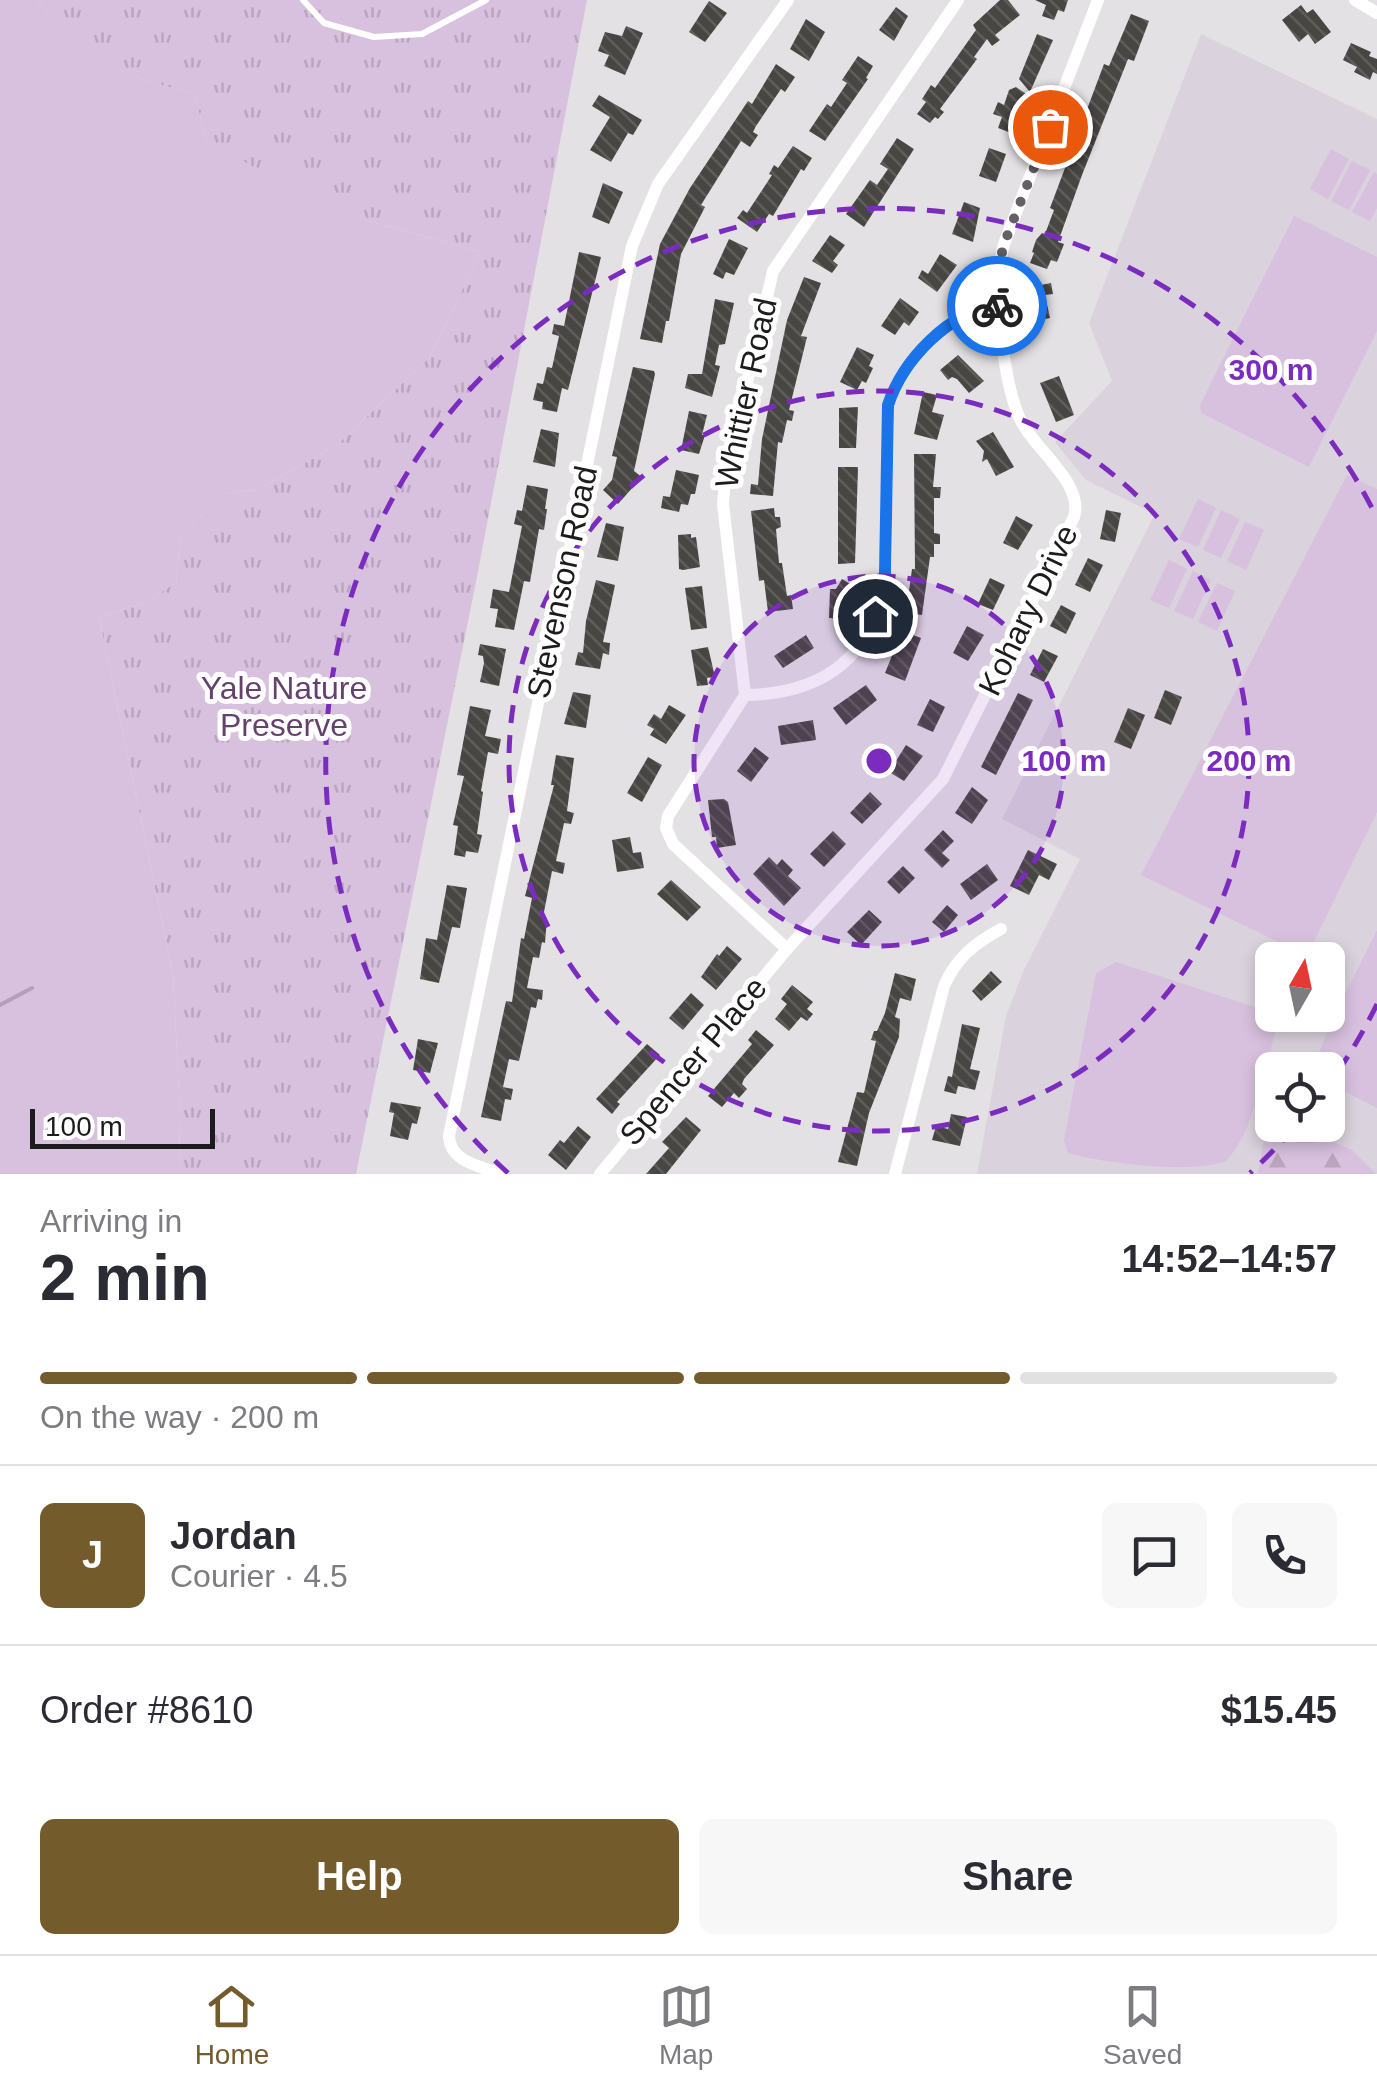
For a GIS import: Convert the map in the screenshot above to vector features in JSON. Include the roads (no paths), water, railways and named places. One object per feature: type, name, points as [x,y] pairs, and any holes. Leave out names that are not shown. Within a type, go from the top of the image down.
[{"type":"street","name":"Stevenson Road","points":[[501,1174],[460,1158],[450,1146],[449,1136],[632,246],[658,184],[788,0]]},
{"type":"street","name":"Whittier Road","points":[[745,695],[723,504],[725,476],[773,271],[958,0]]},
{"type":"street","name":"Kohary Drive","points":[[787,949],[944,779],[1077,510],[1071,487],[1031,439],[1017,412],[999,306],[998,276],[1004,244],[1098,0]]},
{"type":"street","points":[[1355,0],[1377,13]]},
{"type":"street","points":[[787,949],[673,844],[666,828],[668,816],[745,695],[776,695],[807,687],[836,672],[861,646],[875,616],[885,574],[888,405],[895,384],[929,343],[964,316],[981,308],[999,306]]},
{"type":"street","points":[[895,1174],[951,968],[982,939],[1002,929]]},
{"type":"street","name":"Spencer Place","points":[[600,1174],[787,949]]},
{"type":"lane","points":[[303,0],[324,23],[374,37],[422,34],[486,0]]},
{"type":"waterway","points":[[0,1005],[32,988]]},
{"type":"park label","name":"Yale Nature Preserve","points":[[284,706]]}]
